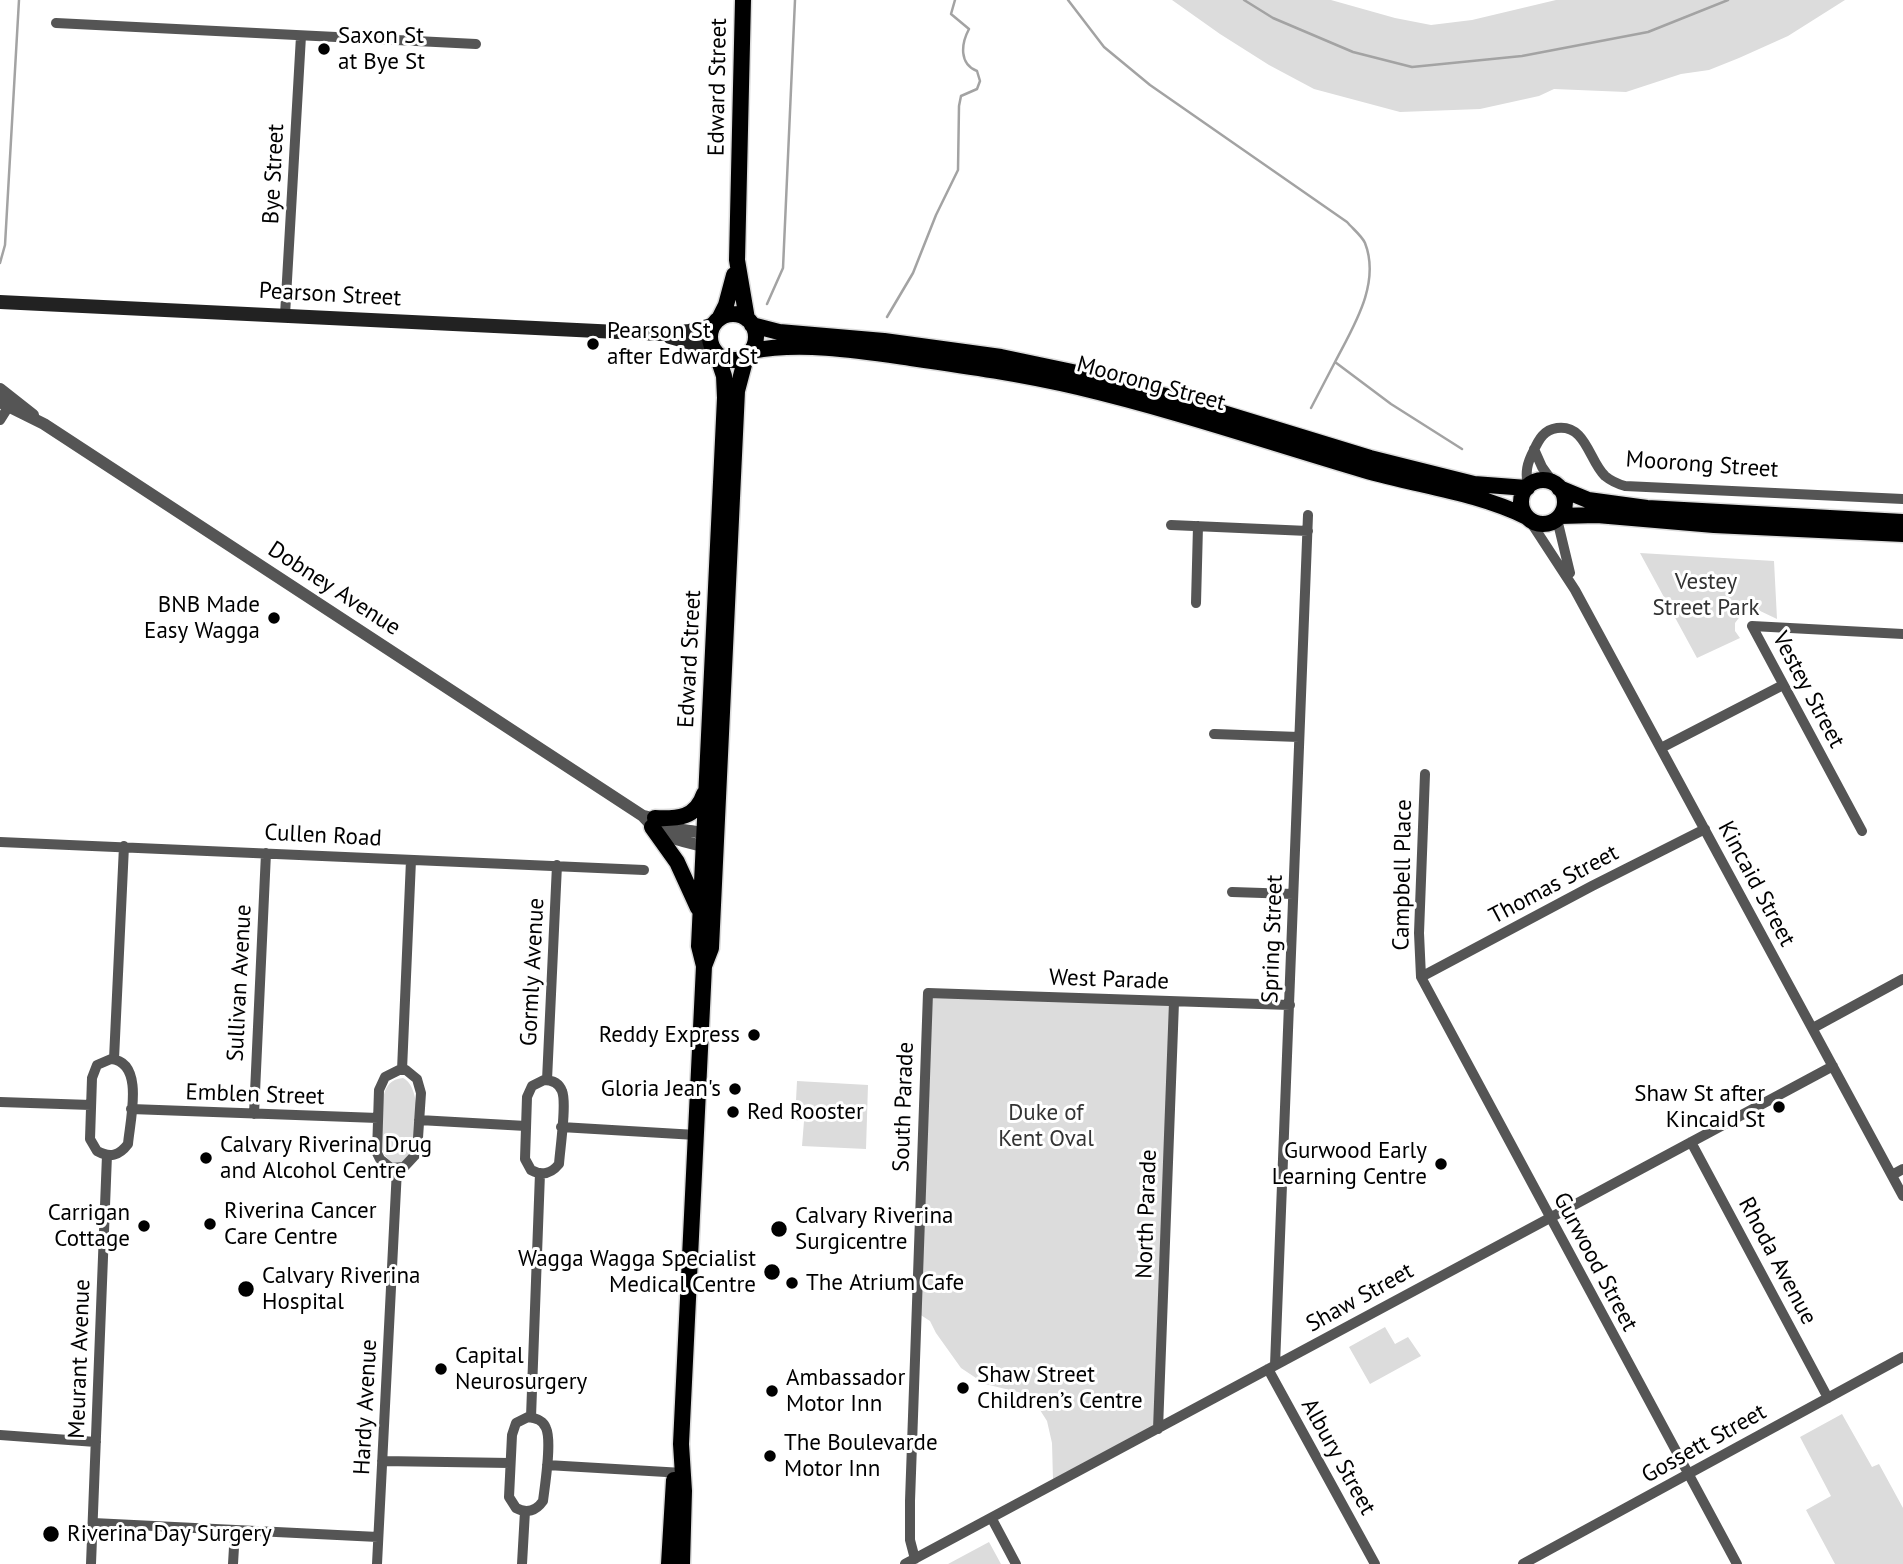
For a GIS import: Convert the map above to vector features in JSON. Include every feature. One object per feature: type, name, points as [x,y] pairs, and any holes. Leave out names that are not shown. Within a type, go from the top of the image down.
[{"type":"highway","name":"Edward Street","points":[[717,321],[730,293],[737,260],[743,0]]},
{"type":"highway","name":"Edward Street","points":[[737,260],[749,322]]},
{"type":"highway","points":[[734,314],[749,322],[756,334],[749,354],[732,360],[715,352],[710,336],[717,321],[734,314]]},
{"type":"highway","name":"Moorong Street","points":[[749,322],[779,332],[884,341],[1000,357],[1082,374],[1177,399],[1370,458],[1474,484],[1502,488],[1528,487]]},
{"type":"highway","name":"Moorong Street","points":[[749,354],[791,346],[882,354],[1000,370],[1077,386],[1164,409],[1367,471],[1489,500],[1528,517]]},
{"type":"highway","name":"Edward Street","points":[[704,966],[711,948],[706,784],[725,398],[724,376],[715,352]]},
{"type":"highway","name":"Edward Street","points":[[669,1564],[681,1444],[696,1135],[704,966],[699,946],[737,391],[749,354]]},
{"type":"highway","points":[[1558,518],[1565,502],[1556,486],[1541,481],[1528,487],[1522,504],[1528,517],[1542,524],[1558,518],[1597,516],[1903,534]]},
{"type":"highway","name":"Moorong Street","points":[[1556,486],[1588,500],[1647,508],[1903,522]]},
{"type":"highway","points":[[701,916],[689,883],[650,821],[687,816],[698,806],[706,784]]},
{"type":"highway","name":"Edward Street","points":[[679,1473],[682,1564]]},
{"type":"main road","name":"Pearson Street","points":[[0,302],[659,334],[689,331],[717,321]]},
{"type":"main road","name":"Pearson Street","points":[[659,334],[715,352]]},
{"type":"street","points":[[55,23],[476,44]]},
{"type":"street","name":"Bye Street","points":[[285,316],[301,36]]},
{"type":"street","name":"Dobney Avenue","points":[[0,389],[7,402],[650,821],[666,837],[708,840]]},
{"type":"street","points":[[0,420],[7,402]]},
{"type":"street","name":"Moorong Street","points":[[1534,449],[1543,434],[1563,428],[1572,430],[1580,437],[1604,475],[1625,486],[1903,499]]},
{"type":"street","points":[[1528,487],[1526,469],[1534,449]]},
{"type":"street","points":[[1534,449],[1542,467],[1556,486]]},
{"type":"street","name":"Spring Street","points":[[1272,1367],[1290,1005],[1308,514]]},
{"type":"street","name":"Kincaid Street","points":[[1528,517],[1576,590],[1903,1196]]},
{"type":"street","name":"Kincaid Street","points":[[1558,518],[1576,590]]},
{"type":"street","points":[[1171,525],[1308,531]]},
{"type":"street","points":[[1196,604],[1198,526]]},
{"type":"street","name":"Vestey Street","points":[[1862,831],[1752,626],[1903,634]]},
{"type":"street","points":[[1661,748],[1783,685]]},
{"type":"street","points":[[1214,734],[1299,737]]},
{"type":"street","name":"Campbell Place","points":[[1421,977],[1419,933],[1425,774]]},
{"type":"street","name":"Thomas Street","points":[[1421,977],[1705,829]]},
{"type":"street","name":"Cullen Road","points":[[0,842],[644,870]]},
{"type":"street","points":[[114,1059],[124,846]]},
{"type":"street","name":"Sullivan Avenue","points":[[254,1114],[265,853]]},
{"type":"street","points":[[402,1070],[411,860]]},
{"type":"street","name":"Gormly Avenue","points":[[547,1080],[557,865]]},
{"type":"street","points":[[1232,892],[1293,894]]},
{"type":"street","name":"Gurwood Street","points":[[1421,977],[1737,1564]]},
{"type":"street","points":[[1812,1028],[1903,979]]},
{"type":"street","name":"West Parade","points":[[928,993],[1290,1005]]},
{"type":"street","name":"South Parade","points":[[915,1559],[910,1540],[910,1501],[928,993]]},
{"type":"street","name":"North Parade","points":[[1158,1429],[1174,1002]]},
{"type":"street","points":[[114,1059],[124,1062],[132,1074],[131,1109],[128,1144],[118,1154],[107,1155],[97,1151],[90,1139],[91,1105],[94,1071],[103,1061],[114,1059]]},
{"type":"street","name":"Shaw Street","points":[[905,1564],[1833,1066]]},
{"type":"street","points":[[402,1070],[412,1073],[420,1085],[419,1120],[417,1153],[409,1165],[397,1169],[384,1165],[377,1153],[378,1118],[381,1083],[390,1072],[402,1070]]},
{"type":"street","name":"Gormly Avenue","points":[[547,1080],[556,1083],[563,1093],[559,1164],[550,1172],[531,1170],[525,1159],[526,1126],[529,1091],[537,1082],[547,1080]]},
{"type":"street","points":[[0,1102],[91,1105]]},
{"type":"street","name":"Emblen Street","points":[[131,1109],[378,1118]]},
{"type":"street","points":[[419,1120],[526,1126]]},
{"type":"street","points":[[561,1127],[696,1135]]},
{"type":"street","name":"Rhoda Avenue","points":[[1691,1142],[1828,1398]]},
{"type":"street","name":"Meurant Avenue","points":[[91,1564],[107,1155]]},
{"type":"street","name":"Hardy Avenue","points":[[377,1564],[397,1169]]},
{"type":"street","points":[[1892,1175],[1903,1169]]},
{"type":"street","points":[[531,1417],[540,1173]]},
{"type":"street","name":"Gossett Street","points":[[1522,1564],[1903,1357]]},
{"type":"street","name":"Albury Street","points":[[1272,1367],[1375,1564]]},
{"type":"street","points":[[531,1417],[540,1420],[548,1431],[547,1465],[544,1501],[534,1510],[516,1508],[509,1497],[510,1463],[513,1428],[521,1419],[531,1417]]},
{"type":"street","points":[[0,1434],[96,1442]]},
{"type":"street","points":[[382,1461],[510,1463]]},
{"type":"street","points":[[547,1465],[679,1473]]},
{"type":"street","points":[[522,1564],[525,1511]]},
{"type":"street","points":[[992,1519],[1016,1564]]},
{"type":"street","points":[[93,1522],[378,1537]]},
{"type":"street","points":[[233,1564],[235,1530]]},
{"type":"green space","points":[[1172,0],[1331,0],[1431,25],[1472,20],[1556,0],[1845,0],[1788,36],[1739,58],[1709,70],[1681,74],[1626,92],[1554,89],[1539,96],[1480,109],[1400,112],[1314,89],[1269,65]]},
{"type":"green space","name":"Vestey Street Park","points":[[1640,553],[1774,561],[1777,619],[1758,610],[1744,611],[1735,623],[1735,631],[1740,638],[1697,658]]},
{"type":"green space","name":"Duke of Kent Oval","points":[[928,993],[1174,1002],[1158,1429],[1053,1480],[1052,1443],[1047,1421],[1033,1399],[1022,1393],[985,1384],[961,1368],[930,1321],[916,1312]]},
{"type":"green space","points":[[403,1078],[414,1093],[417,1119],[409,1155],[404,1163],[394,1164],[381,1146],[383,1102],[390,1083]]},
{"type":"green space","points":[[797,1081],[868,1085],[866,1149],[802,1146],[804,1121],[795,1120]]},
{"type":"green space","points":[[1385,1327],[1395,1344],[1408,1337],[1421,1356],[1370,1384],[1349,1347]]},
{"type":"green space","points":[[1842,1414],[1872,1467],[1879,1464],[1903,1508],[1903,1564],[1835,1564],[1806,1510],[1831,1496],[1800,1437]]},
{"type":"green space","points":[[989,1542],[1001,1564],[948,1564]]},
{"type":"waterway","points":[[0,263],[5,245],[19,0]]},
{"type":"waterway","points":[[767,304],[783,268],[795,0]]},
{"type":"waterway","points":[[887,317],[913,273],[936,215],[958,170],[961,96],[977,89],[980,81],[977,71],[964,59],[963,47],[969,29],[951,14],[955,0]]},
{"type":"waterway","points":[[1068,0],[1104,47],[1150,85],[1347,222],[1360,235],[1369,258],[1370,274],[1363,305],[1335,362],[1391,404],[1462,449]]},
{"type":"waterway","points":[[1244,0],[1273,18],[1353,52],[1412,67],[1522,56],[1648,32],[1728,0]]},
{"type":"waterway","points":[[1311,408],[1335,362]]},
{"type":"place","name":"Saxon St at Bye St","points":[[324,49]]},
{"type":"place","name":"Pearson St after Edward St","points":[[593,344]]},
{"type":"place","name":"BNB Made Easy Wagga","points":[[274,618]]},
{"type":"place","name":"Reddy Express","points":[[754,1035]]},
{"type":"place","name":"Gloria Jean's","points":[[735,1089]]},
{"type":"place","name":"Shaw St after Kincaid St","points":[[1779,1107]]},
{"type":"place","name":"Red Rooster","points":[[733,1112]]},
{"type":"place","name":"Calvary Riverina Drug and Alcohol Centre","points":[[206,1158]]},
{"type":"place","name":"Gurwood Early Learning Centre","points":[[1441,1164]]},
{"type":"place","name":"Riverina Cancer Care Centre","points":[[210,1224]]},
{"type":"place","name":"Carrigan Cottage","points":[[144,1226]]},
{"type":"place","name":"Calvary Riverina Surgicentre","points":[[779,1229]]},
{"type":"place","name":"Wagga Wagga Specialist Medical Centre","points":[[772,1272]]},
{"type":"place","name":"The Atrium Cafe","points":[[792,1283]]},
{"type":"place","name":"Calvary Riverina Hospital","points":[[246,1289]]},
{"type":"place","name":"Capital Neurosurgery","points":[[441,1369]]},
{"type":"place","name":"Shaw Street Children’s Centre","points":[[963,1388]]},
{"type":"place","name":"Ambassador Motor Inn","points":[[772,1391]]},
{"type":"place","name":"The Boulevarde Motor Inn","points":[[770,1456]]},
{"type":"place","name":"Riverina Day Surgery","points":[[51,1534]]}]
